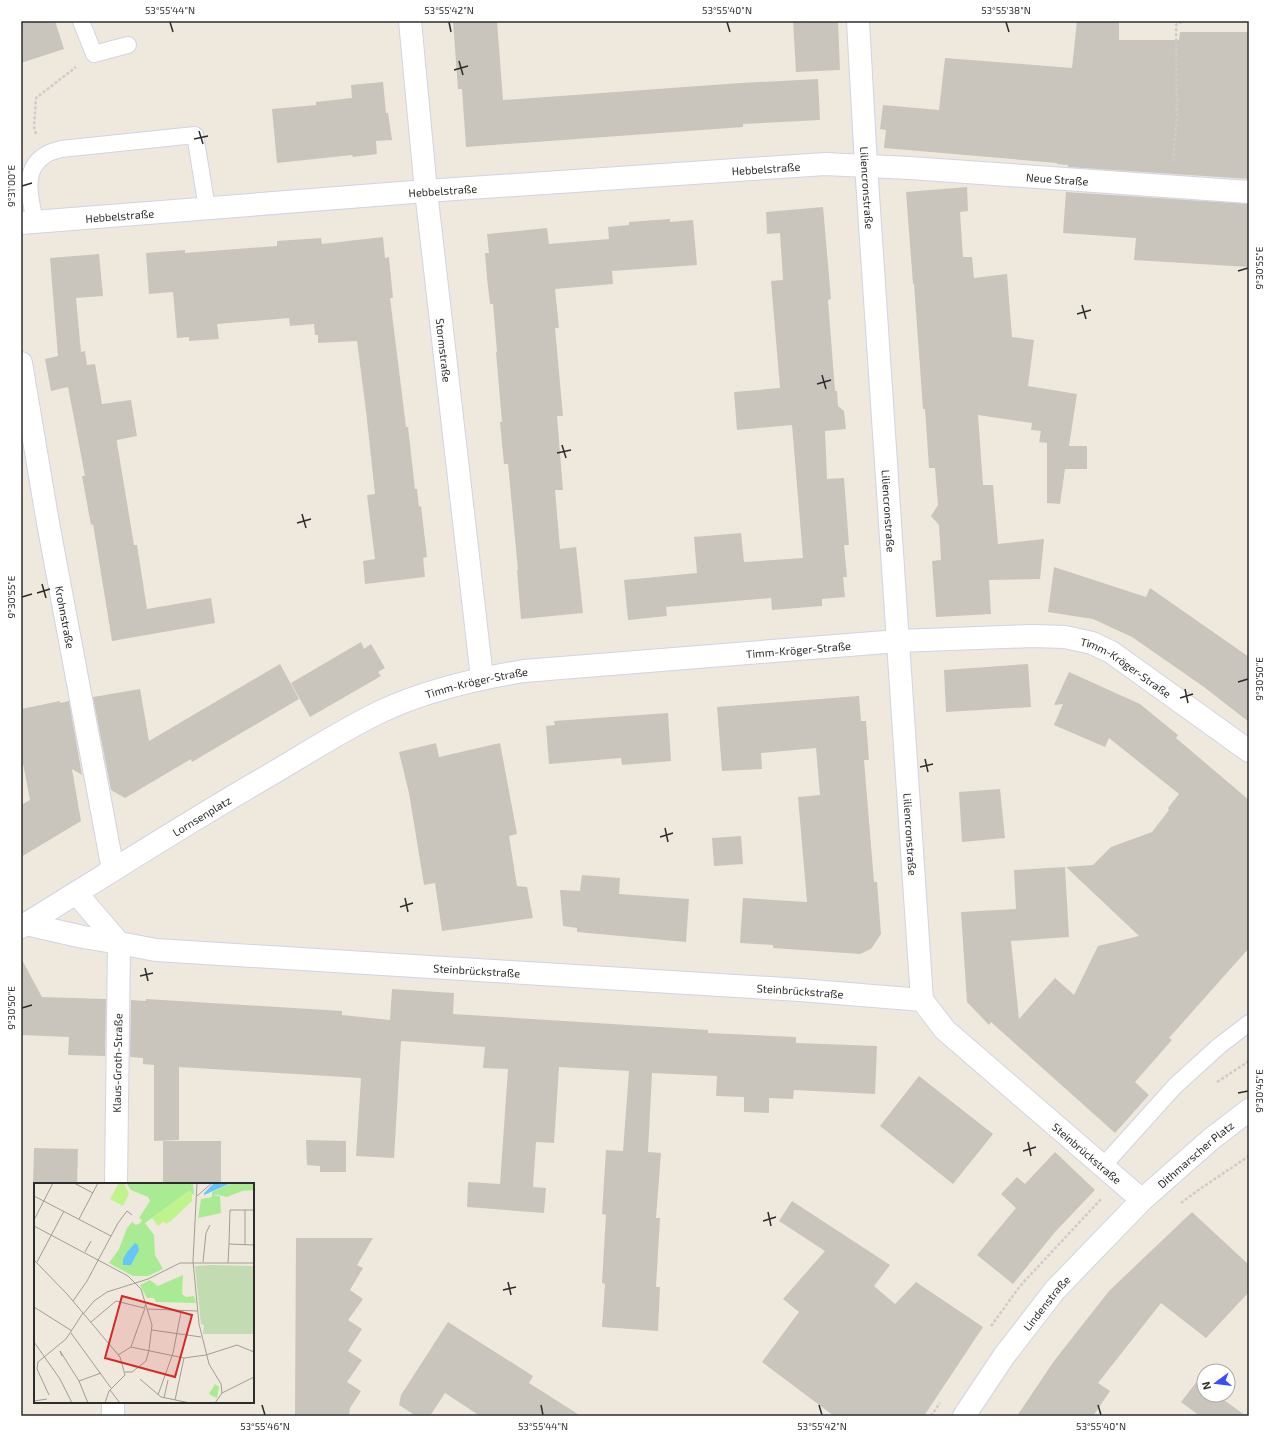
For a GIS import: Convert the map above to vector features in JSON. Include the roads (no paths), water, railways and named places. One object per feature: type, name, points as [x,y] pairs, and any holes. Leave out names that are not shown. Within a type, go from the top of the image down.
[{"type":"street","name":"Stormstraße","points":[[410,21],[426,191],[482,678]]},
{"type":"street","name":"Liliencronstraße","points":[[858,21],[866,166],[922,1000]]},
{"type":"street","name":"Hebbelstraße","points":[[28,223],[426,191],[810,165],[866,166]]},
{"type":"street","name":"Neue Straße","points":[[866,166],[1249,192]]},
{"type":"street","name":"Krohnstraße","points":[[21,363],[48,523],[113,870]]},
{"type":"street","name":"Timm-Kröger-Straße","points":[[328,741],[363,721],[403,702],[431,692],[482,678],[524,672],[898,641],[1053,636],[1092,643],[1111,652],[1246,743]]},
{"type":"street","name":"Lornsenplatz","points":[[24,926],[205,812],[328,741]]},
{"type":"street","points":[[76,893],[119,943]]},
{"type":"street","name":"Lornsenplatz","points":[[24,926],[156,950],[380,965]]},
{"type":"street","name":"Klaus-Groth-Straße","points":[[116,1183],[119,943]]},
{"type":"street","name":"Steinbrückstraße","points":[[380,965],[785,989],[922,1000],[945,1030],[1142,1200]]},
{"type":"street","name":"Dithmarscher Platz","points":[[1142,1200],[1194,1154],[1249,1110]]},
{"type":"street","name":"Lindenstraße","points":[[964,1416],[1004,1356],[1055,1290],[1142,1200]]},
{"type":"street","points":[[112,1416],[113,1403]]},
{"type":"lane","points":[[81,21],[94,54],[128,45]]},
{"type":"lane","points":[[28,223],[28,181],[33,166],[44,156],[61,149],[195,135],[207,208]]},
{"type":"lane","points":[[1103,1166],[1176,1086],[1219,1046],[1249,1023]]}]
